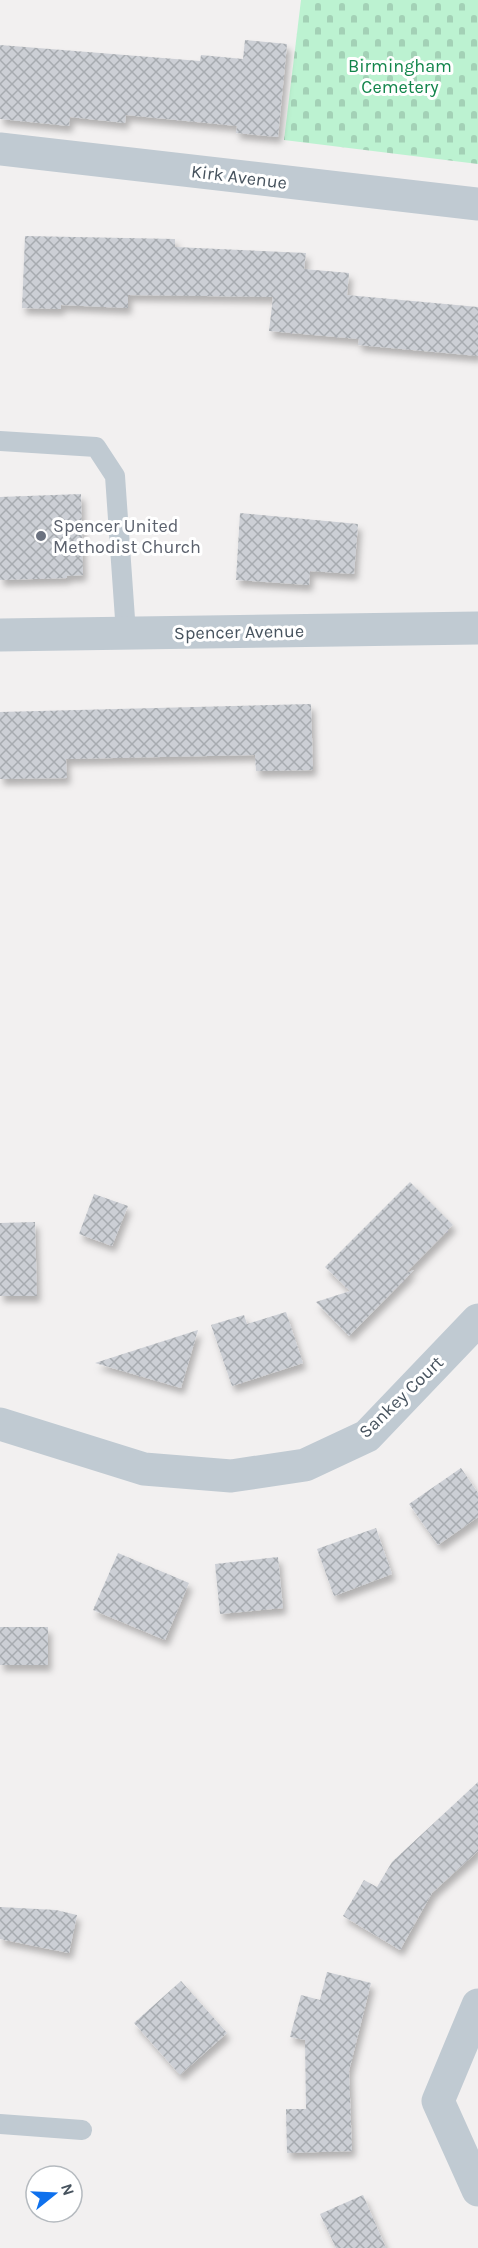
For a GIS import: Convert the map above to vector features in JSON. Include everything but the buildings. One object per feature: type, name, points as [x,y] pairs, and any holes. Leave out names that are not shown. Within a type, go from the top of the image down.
[{"type":"street","name":"Kirk Avenue","points":[[0,149],[478,204]]},
{"type":"street","name":"Spencer Avenue","points":[[0,635],[478,628]]},
{"type":"street","name":"Sankey Court","points":[[0,1424],[144,1469],[231,1476],[305,1466],[367,1436],[478,1320]]},
{"type":"street","points":[[478,2005],[438,2101],[478,2190]]},
{"type":"lane","points":[[0,441],[96,447],[115,476],[126,633]]},
{"type":"lane","points":[[0,2124],[82,2130]]},
{"type":"green space","name":"Birmingham Cemetery","points":[[301,0],[478,0],[478,164],[284,140]]},
{"type":"place","name":"Spencer United Methodist Church","points":[[41,536]]}]
